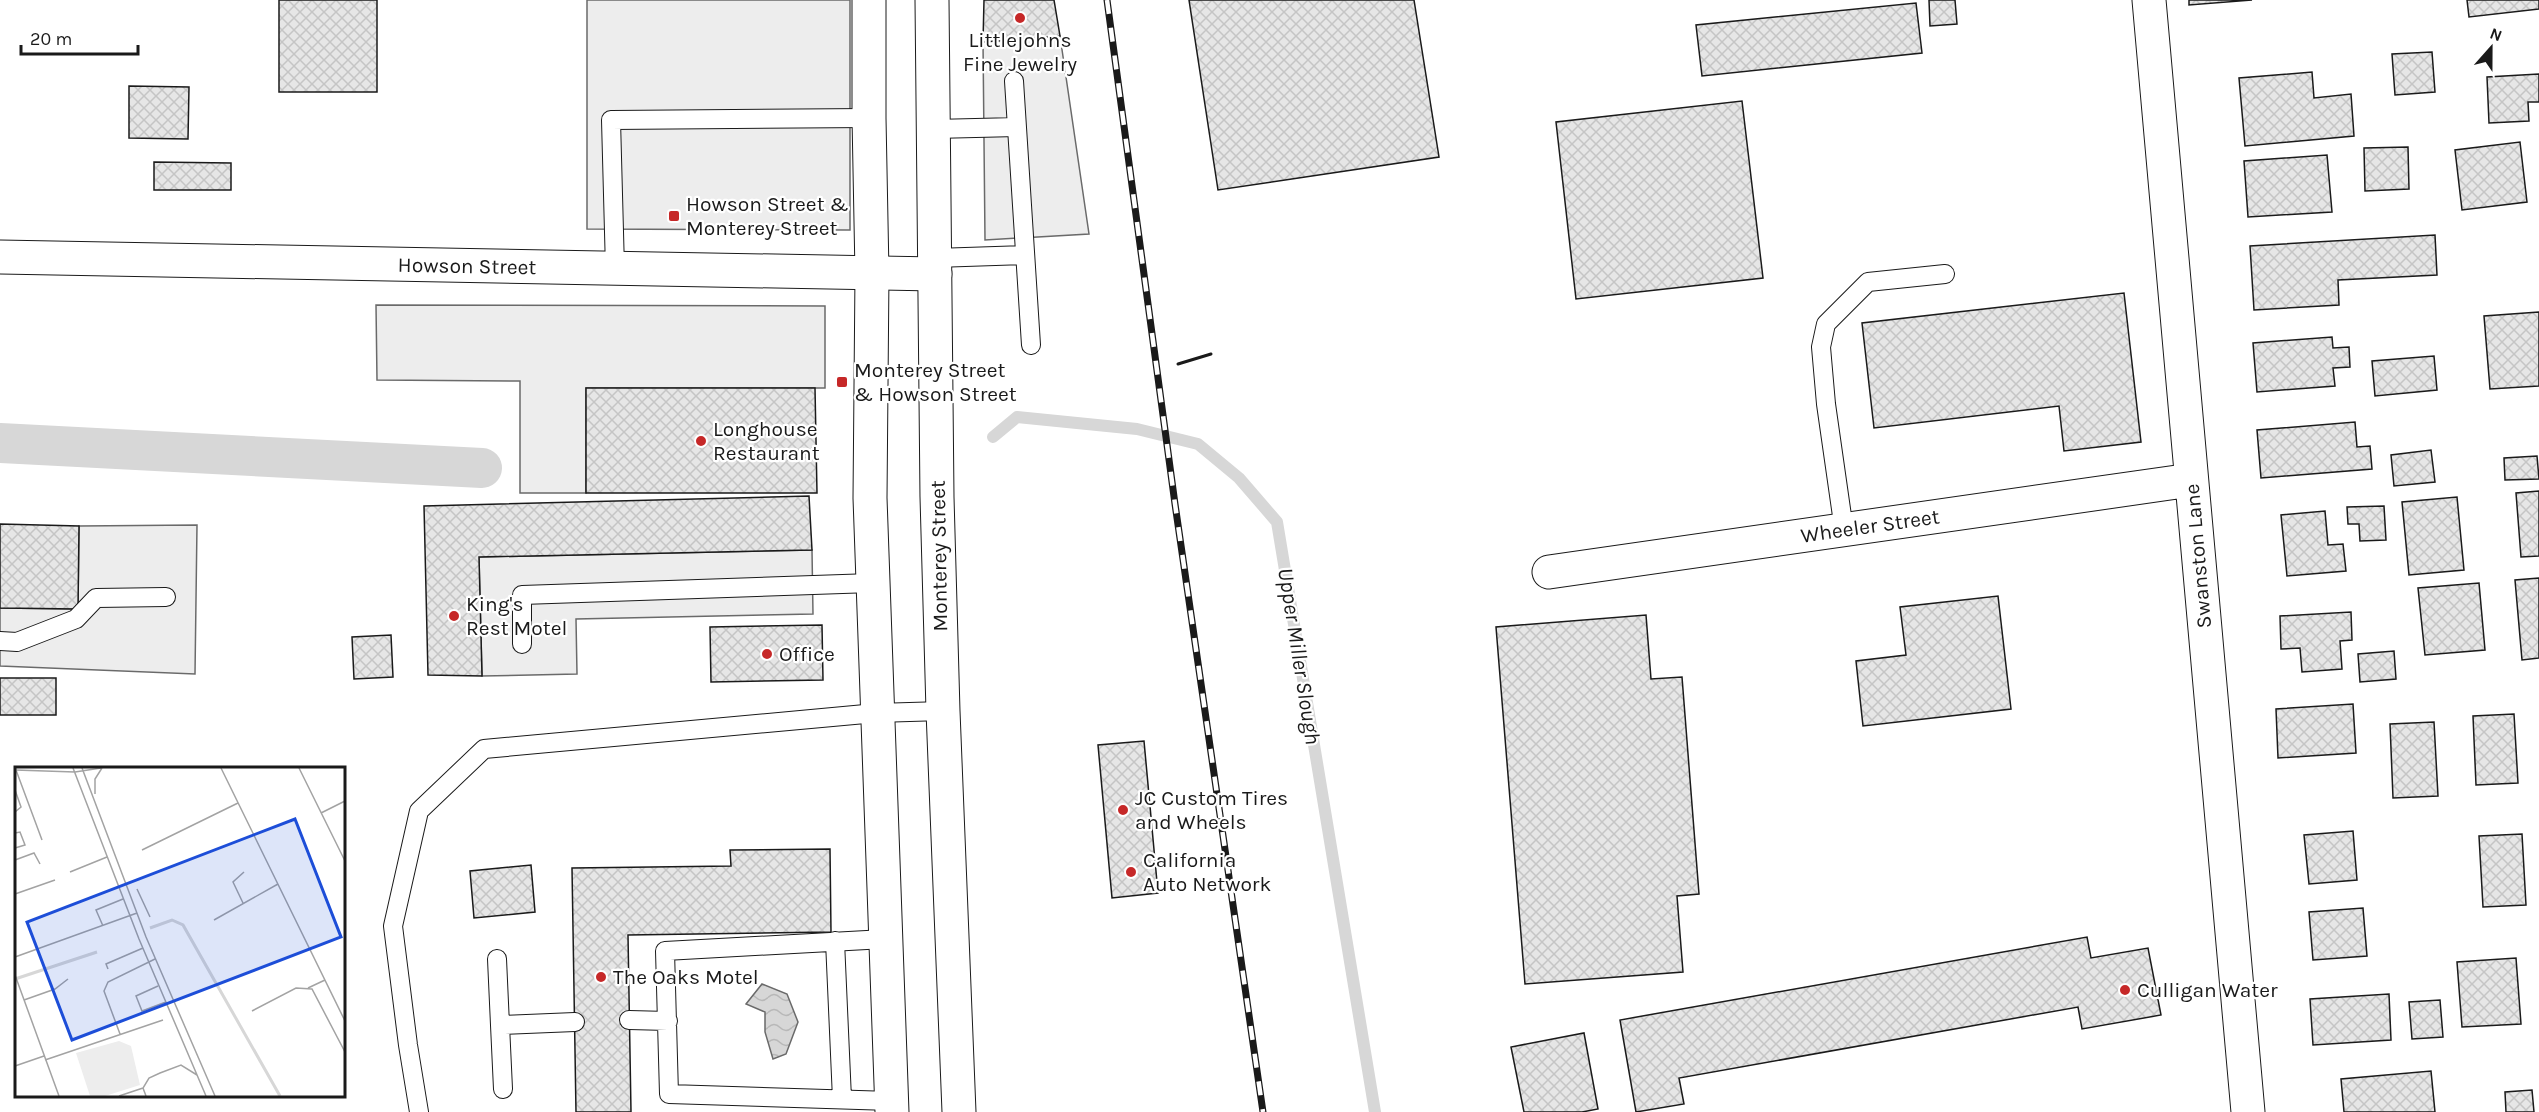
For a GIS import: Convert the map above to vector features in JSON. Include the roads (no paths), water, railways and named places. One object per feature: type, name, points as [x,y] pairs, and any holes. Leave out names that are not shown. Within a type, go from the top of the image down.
[{"type":"street","points":[[869,0],[872,273],[870,498],[891,1106]]},
{"type":"street","name":"Monterey Street","points":[[932,0],[937,497],[943,711],[960,1112]]},
{"type":"street","name":"Swanston Lane","points":[[2149,0],[2248,1112]]},
{"type":"street","name":"Howson Street","points":[[0,257],[872,273],[935,266]]},
{"type":"street","name":"Wheeler Street","points":[[1549,572],[2192,480]]},
{"type":"lane","points":[[1014,81],[1031,345]]},
{"type":"lane","points":[[615,269],[611,120],[869,118]]},
{"type":"lane","points":[[934,129],[1017,127]]},
{"type":"lane","points":[[935,266],[1024,255]]},
{"type":"lane","points":[[1844,530],[1821,347],[1826,324],[1868,282],[1945,274]]},
{"type":"lane","points":[[522,644],[522,595],[872,583]]},
{"type":"lane","points":[[0,641],[17,642],[76,619],[96,598],[166,597]]},
{"type":"lane","points":[[419,1112],[393,926],[419,811],[484,749],[876,713],[943,711]]},
{"type":"lane","points":[[885,939],[665,951],[669,1094],[842,1099],[891,1106]]},
{"type":"lane","points":[[835,941],[842,1099]]},
{"type":"lane","points":[[497,959],[502,1089]]},
{"type":"lane","points":[[629,1020],[668,1021]]},
{"type":"lane","points":[[500,1025],[575,1022]]},
{"type":"water","points":[[762,984],[787,994],[798,1022],[786,1054],[773,1059],[765,1032],[765,1012],[746,1004]]},
{"type":"waterway","name":"Upper Miller Slough","points":[[993,437],[1017,417],[1137,429],[1198,444],[1239,478],[1277,522],[1375,1112]]},
{"type":"waterway","points":[[0,443],[482,468]]},
{"type":"railway","points":[[1107,0],[1175,504],[1263,1112]]},
{"type":"place","name":"Littlejohns Fine Jewelry","points":[[1020,18]]},
{"type":"place","name":"Howson Street & Monterey Street","points":[[674,216]]},
{"type":"place","name":"Monterey Street & Howson Street","points":[[842,382]]},
{"type":"place","name":"Longhouse Restaurant","points":[[701,441]]},
{"type":"place","name":"King's Rest Motel","points":[[454,616]]},
{"type":"place","name":"Office","points":[[767,654]]},
{"type":"place","name":"JC Custom Tires and Wheels","points":[[1123,810]]},
{"type":"place","name":"California Auto Network","points":[[1131,872]]},
{"type":"place","name":"The Oaks Motel","points":[[601,977]]},
{"type":"place","name":"Culligan Water","points":[[2125,990]]}]
